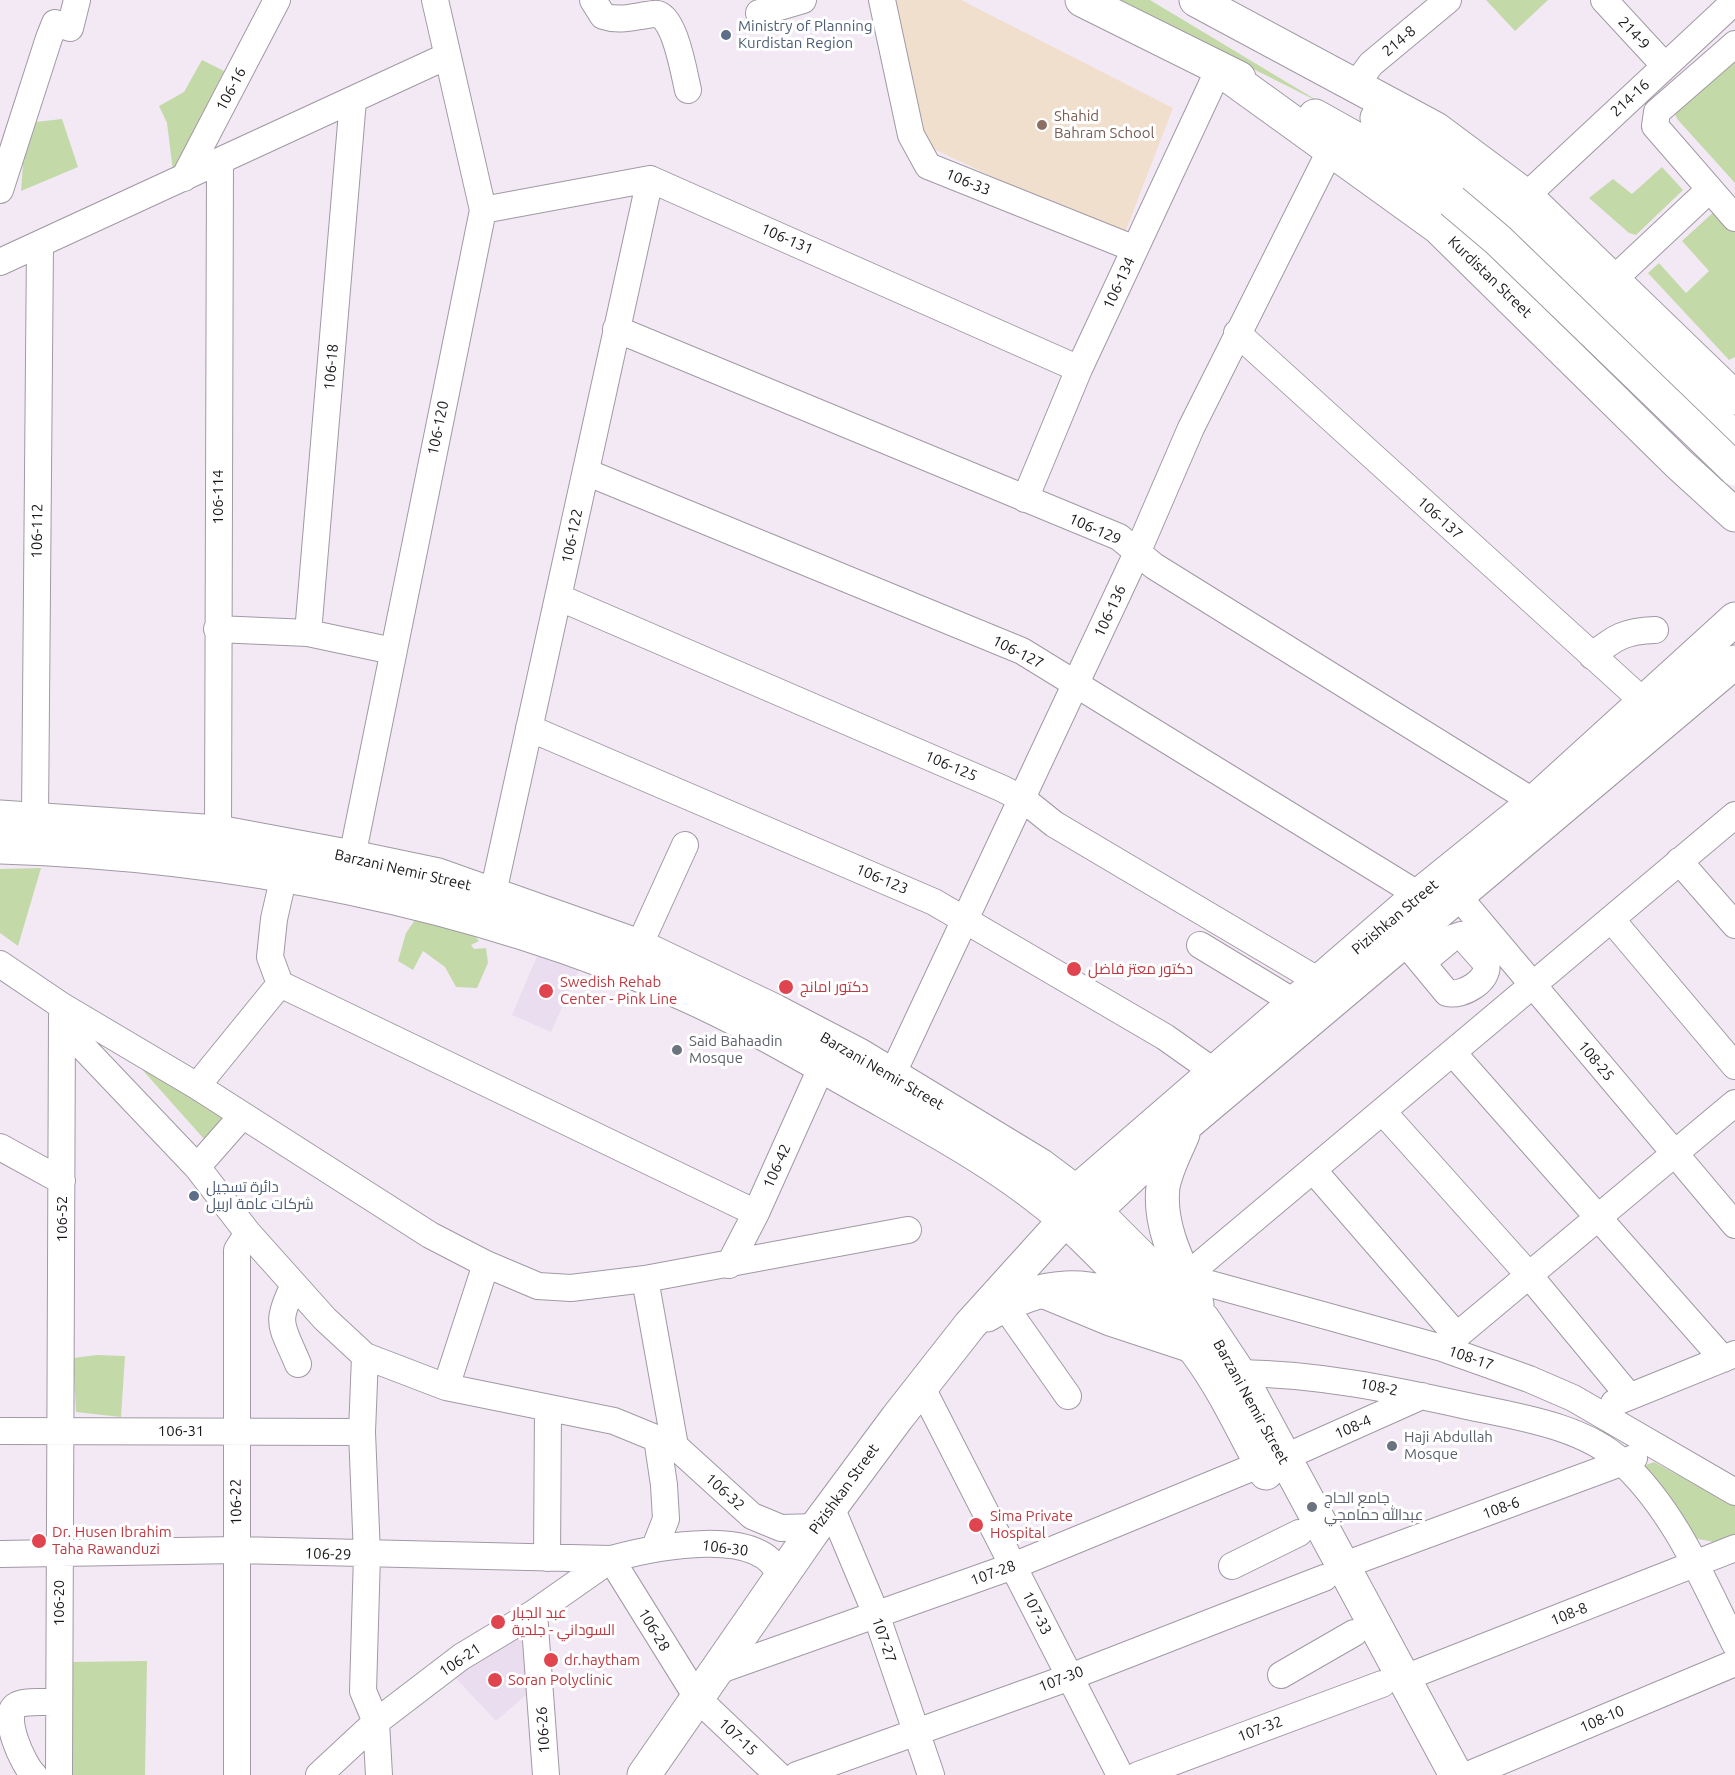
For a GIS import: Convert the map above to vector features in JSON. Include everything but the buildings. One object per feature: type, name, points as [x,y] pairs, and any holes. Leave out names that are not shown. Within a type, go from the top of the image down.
[{"type":"main road","name":"Kurdistan Street","points":[[1082,0],[1289,102],[1459,192],[1498,240],[1735,470]]},
{"type":"main road","name":"Kurdistan Street","points":[[1208,7],[1436,129],[1526,196],[1733,394]]},
{"type":"main road","name":"Kurdistan Street","points":[[1208,7],[1394,129],[1459,192],[1588,293],[1735,439]]},
{"type":"main road","name":"Kurdistan Street","points":[[1219,69],[1438,227],[1729,507]]},
{"type":"main road","points":[[1599,383],[1639,408],[1693,461],[1716,460],[1728,453],[1735,445]]},
{"type":"main road","points":[[1599,383],[1626,422],[1735,538]]},
{"type":"main road","name":"Pizishkan Street","points":[[645,1775],[824,1517],[897,1418],[970,1325],[1079,1208],[1153,1124],[1419,895],[1534,802],[1735,619]]},
{"type":"main road","name":"Pizishkan Street","points":[[1079,1208],[1413,952],[1458,896],[1735,662]]},
{"type":"main road","name":"Barzani Nemir Street","points":[[0,817],[34,817],[218,832],[438,875],[493,893],[639,946],[774,1011],[892,1075],[1040,1166],[1191,1333],[1239,1373],[1299,1533],[1333,1572],[1354,1634],[1392,1682],[1456,1775]]},
{"type":"main road","name":"Barzani Nemir Street","points":[[0,847],[73,849],[284,874],[434,909],[565,948],[684,994],[822,1066],[934,1129],[1028,1191],[1079,1208]]},
{"type":"main road","points":[[1188,1123],[1166,1176],[1162,1206],[1166,1228],[1185,1277],[1191,1333]]},
{"type":"main road","points":[[1040,1166],[1073,1164],[1153,1124]]},
{"type":"main road","points":[[970,1325],[1004,1305],[1036,1292],[1073,1288],[1111,1293],[1191,1333]]},
{"type":"main road","name":"Barzani Nemir Street","points":[[1191,1333],[1272,1461],[1333,1572],[1392,1682],[1431,1775]]},
{"type":"street","points":[[0,190],[55,23],[70,28],[77,0]]},
{"type":"street","name":"106-16","points":[[184,178],[277,0]]},
{"type":"street","name":"106-120","points":[[351,857],[483,210],[435,0]]},
{"type":"street","points":[[594,0],[603,16],[617,21],[657,13],[665,17],[672,28],[688,90]]},
{"type":"street","points":[[759,13],[803,0]]},
{"type":"street","name":"106-33","points":[[882,0],[911,135],[928,166],[1135,249]]},
{"type":"street","name":"214-9","points":[[1604,0],[1665,66]]},
{"type":"street","name":"214-8","points":[[1354,87],[1371,64],[1446,1]]},
{"type":"street","name":"214-16","points":[[1526,196],[1735,1]]},
{"type":"street","points":[[1735,44],[1657,112],[1655,126],[1735,218]]},
{"type":"street","points":[[0,262],[447,56]]},
{"type":"street","name":"106-134","points":[[1025,499],[1079,369],[1219,69]]},
{"type":"street","name":"106-18","points":[[308,633],[353,100]]},
{"type":"street","name":"106-136","points":[[892,1075],[1023,800],[1075,683],[1137,553],[1191,428],[1331,149]]},
{"type":"street","name":"106-114","points":[[218,832],[220,161]]},
{"type":"street","points":[[483,210],[650,179]]},
{"type":"street","name":"106-122","points":[[493,893],[650,179]]},
{"type":"street","name":"106-131","points":[[650,179],[1079,369]]},
{"type":"street","points":[[1613,280],[1709,190]]},
{"type":"street","name":"106-112","points":[[34,817],[40,244]]},
{"type":"street","name":"106-129","points":[[616,329],[1119,537],[1137,553],[1534,802]]},
{"type":"street","name":"106-137","points":[[1237,333],[1644,702]]},
{"type":"street","name":"106-127","points":[[586,472],[1007,644],[1075,683],[1419,895]]},
{"type":"street","name":"106-125","points":[[558,597],[1001,788],[1023,800],[1054,824],[1319,981]]},
{"type":"street","points":[[217,629],[308,633],[393,651]]},
{"type":"street","points":[[1592,656],[1614,638],[1632,632],[1655,630]]},
{"type":"street","name":"106-123","points":[[529,728],[934,902],[1165,1037],[1213,1071]]},
{"type":"street","points":[[1185,1277],[1314,1171],[1735,815]]},
{"type":"street","points":[[639,946],[685,845]]},
{"type":"street","points":[[1679,861],[1735,925]]},
{"type":"street","points":[[284,874],[274,919],[270,957],[280,984],[756,1213]]},
{"type":"street","name":"108-25","points":[[1458,896],[1735,1225]]},
{"type":"street","points":[[1611,919],[1735,1066]]},
{"type":"street","points":[[1200,945],[1294,1002]]},
{"type":"street","points":[[0,964],[62,1015],[197,1167],[248,1233],[294,1285],[325,1319],[365,1356],[446,1387],[614,1421],[666,1442]]},
{"type":"street","points":[[197,1086],[280,984]]},
{"type":"street","points":[[62,1015],[197,1086],[430,1235],[486,1264],[538,1286],[551,1288],[645,1280],[908,1230]]},
{"type":"street","name":"106-52","points":[[62,1015],[62,1431]]},
{"type":"street","points":[[1452,1053],[1598,1217],[1729,1356],[1594,1411]]},
{"type":"street","name":"106-42","points":[[729,1265],[756,1213],[822,1066]]},
{"type":"street","points":[[1314,1171],[1450,1342],[1528,1274],[1735,1103]]},
{"type":"street","points":[[1383,1112],[1528,1274],[1629,1396]]},
{"type":"street","points":[[197,1167],[242,1116]]},
{"type":"street","points":[[0,1147],[62,1181]]},
{"type":"street","name":"106-22","points":[[237,1775],[235,1431],[237,1250],[248,1233]]},
{"type":"street","points":[[446,1387],[486,1264]]},
{"type":"street","name":"108-17","points":[[1185,1277],[1450,1342],[1551,1388],[1735,1492]]},
{"type":"street","points":[[645,1280],[666,1442],[664,1485],[666,1519],[655,1547]]},
{"type":"street","points":[[294,1285],[280,1312],[282,1325],[298,1364]]},
{"type":"street","points":[[1004,1305],[1068,1396]]},
{"type":"street","points":[[365,1356],[362,1432],[367,1555],[363,1691],[376,1722],[379,1775]]},
{"type":"street","name":"108-2","points":[[1239,1373],[1322,1377],[1422,1396],[1516,1416],[1588,1441],[1622,1462],[1676,1529],[1735,1644]]},
{"type":"street","name":"107-33","points":[[922,1388],[1120,1775]]},
{"type":"street","name":"108-4","points":[[1272,1461],[1422,1396]]},
{"type":"street","points":[[547,1558],[548,1408]]},
{"type":"street","name":"106-31","points":[[0,1431],[362,1432]]},
{"type":"street","name":"106-20","points":[[58,1775],[62,1431]]},
{"type":"street","name":"106-32","points":[[666,1442],[752,1516],[781,1528],[824,1517]]},
{"type":"street","name":"108-6","points":[[1333,1572],[1659,1449]]},
{"type":"street","name":"107-28","points":[[720,1670],[1013,1566],[1272,1461]]},
{"type":"street","name":"107-27","points":[[824,1517],[876,1614],[931,1775]]},
{"type":"street","points":[[1232,1566],[1299,1533]]},
{"type":"street","name":"106-30","points":[[655,1547],[700,1544],[746,1548],[771,1561],[779,1570],[781,1579]]},
{"type":"street","name":"106-29","points":[[0,1554],[237,1551],[612,1558],[655,1547]]},
{"type":"street","name":"108-8","points":[[1392,1682],[1735,1548]]},
{"type":"street","name":"106-21","points":[[319,1775],[376,1722],[461,1657],[534,1613],[612,1558]]},
{"type":"street","name":"106-28","points":[[612,1558],[698,1700]]},
{"type":"street","name":"107-30","points":[[797,1775],[1070,1677],[1333,1572]]},
{"type":"street","name":"106-26","points":[[534,1613],[546,1775]]},
{"type":"street","points":[[1281,1675],[1354,1634]]},
{"type":"street","name":"108-10","points":[[1468,1775],[1735,1663]]},
{"type":"street","name":"107-32","points":[[1138,1775],[1392,1682]]},
{"type":"street","name":"107-15","points":[[698,1700],[778,1775]]},
{"type":"street","points":[[34,1775],[20,1756],[8,1719],[11,1711],[17,1705],[59,1702]]},
{"type":"shaded area","name":"Shahid Bahram School","points":[[895,0],[961,0],[1173,108],[1123,238],[923,144]]},
{"type":"shaded area","name":"Swedish Rehab Center - Pink Line","points":[[538,954],[580,967],[551,1032],[512,1015]]},
{"type":"shaded area","name":"Soran Polyclinic","points":[[523,1632],[534,1688],[496,1721],[450,1672]]},
{"type":"green space","points":[[1116,0],[1150,0],[1323,104]]},
{"type":"green space","points":[[1486,0],[1548,0],[1515,31]]},
{"type":"green space","points":[[1735,51],[1735,183],[1678,120],[1671,107]]},
{"type":"green space","points":[[202,60],[224,71],[173,171],[167,123],[159,106],[184,92]]},
{"type":"green space","points":[[62,119],[78,167],[21,191],[26,123]]},
{"type":"green space","points":[[1662,167],[1683,190],[1636,235],[1629,233],[1589,198],[1613,179],[1632,194]]},
{"type":"green space","points":[[1718,208],[1735,227],[1735,357],[1729,360],[1648,273],[1659,263],[1686,293],[1709,271],[1682,241]]},
{"type":"green space","points":[[41,868],[18,946],[0,933],[0,869]]},
{"type":"green space","points":[[417,917],[475,936],[479,941],[471,945],[474,949],[486,948],[488,963],[477,988],[456,987],[445,967],[423,951],[413,970],[398,961],[406,933]]},
{"type":"green space","points":[[122,1047],[227,1113],[204,1139]]},
{"type":"green space","points":[[97,1355],[125,1356],[121,1417],[76,1412],[73,1358]]},
{"type":"green space","points":[[1654,1462],[1735,1506],[1735,1534],[1714,1542],[1693,1538],[1643,1472],[1646,1465]]},
{"type":"green space","points":[[147,1661],[145,1775],[68,1775],[68,1662]]},
{"type":"place","name":"Ministry of Planning Kurdistan Region","points":[[726,35]]},
{"type":"place","name":"Shahid Bahram School","points":[[1042,125]]},
{"type":"place","name":"دكتور معتز فاضل","points":[[1074,969]]},
{"type":"place","name":"دكتور امانج","points":[[786,987]]},
{"type":"place","name":"Swedish Rehab Center - Pink Line","points":[[546,991]]},
{"type":"place","name":"Said Bahaadin Mosque","points":[[677,1050]]},
{"type":"place","name":"دائرة تسجيل شركات عامة اربيل","points":[[194,1196]]},
{"type":"place","name":"Haji Abdullah Mosque","points":[[1392,1446]]},
{"type":"place","name":"جامع الحاج عبدالله حمامجي","points":[[1312,1507]]},
{"type":"place","name":"Sima Private Hospital","points":[[976,1525]]},
{"type":"place","name":"Dr. Husen Ibrahim Taha Rawanduzi","points":[[39,1541]]},
{"type":"place","name":"عبد الجبار السوداني - جلدية","points":[[498,1622]]},
{"type":"place","name":"dr.haytham","points":[[551,1660]]},
{"type":"place","name":"Soran Polyclinic","points":[[495,1680]]}]
